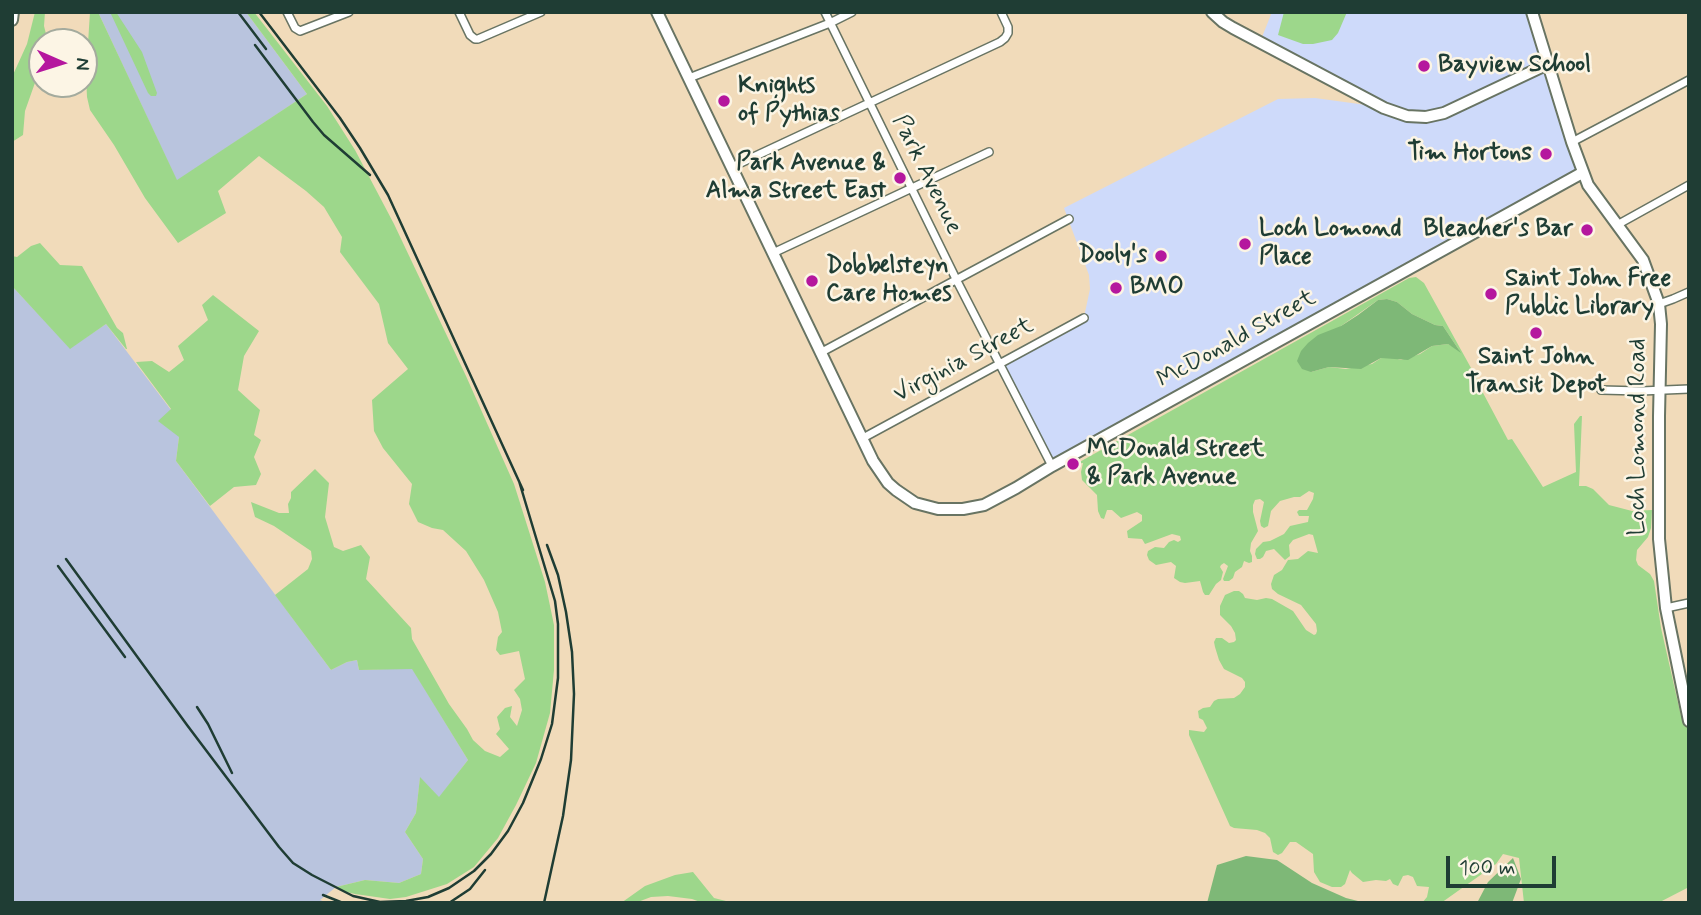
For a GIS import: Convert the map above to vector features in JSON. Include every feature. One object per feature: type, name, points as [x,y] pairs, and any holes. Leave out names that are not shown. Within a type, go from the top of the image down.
[{"type":"street","points":[[12,20],[13,12]]},
{"type":"street","points":[[287,12],[295,28],[300,31],[349,12]]},
{"type":"street","points":[[459,12],[470,35],[475,39],[541,12]]},
{"type":"street","points":[[657,12],[863,438]]},
{"type":"street","name":"Park Avenue","points":[[825,12],[998,364],[1052,466]]},
{"type":"street","points":[[688,78],[852,12]]},
{"type":"street","points":[[732,167],[1000,42],[1008,33],[1001,12]]},
{"type":"street","points":[[1212,12],[1233,28],[1384,108],[1407,116],[1426,117],[1444,113],[1548,64]]},
{"type":"street","name":"Loch Lomond Road","points":[[1532,12],[1583,173],[1594,194],[1643,260],[1659,304],[1659,539],[1666,608],[1689,721]]},
{"type":"street","points":[[1572,142],[1689,80]]},
{"type":"street","points":[[773,253],[989,152]]},
{"type":"street","name":"McDonald Street","points":[[863,438],[876,467],[888,483],[905,496],[926,507],[938,509],[951,510],[984,505],[1583,173]]},
{"type":"street","points":[[1617,225],[1689,185]]},
{"type":"street","points":[[821,353],[1069,219]]},
{"type":"street","points":[[1659,304],[1689,292]]},
{"type":"street","name":"Virginia Street","points":[[863,438],[1084,318]]},
{"type":"street","points":[[1601,390],[1689,389]]},
{"type":"street","points":[[1666,608],[1689,603]]},
{"type":"shaded area","points":[[98,12],[246,12],[307,94],[177,181]]},
{"type":"shaded area","points":[[1272,12],[1532,12],[1582,173],[1052,466],[998,364],[1084,317],[1090,289],[1089,275],[1064,208],[1278,99],[1315,98],[1381,107],[1260,42]]},
{"type":"shaded area","points":[[12,286],[70,348],[106,324],[171,410],[179,437],[176,461],[331,670],[357,660],[359,670],[412,668],[468,760],[439,798],[420,778],[416,813],[405,832],[423,859],[421,874],[399,883],[365,880],[336,887],[320,900],[328,903],[12,903]]},
{"type":"green space","points":[[35,12],[45,12],[44,28],[31,28]]},
{"type":"green space","points":[[90,12],[98,12],[177,180],[307,94],[246,12],[254,12],[327,106],[355,150],[394,224],[514,484],[545,582],[554,625],[550,713],[536,763],[498,838],[474,867],[447,884],[406,897],[390,899],[355,894],[336,887],[365,880],[399,883],[421,874],[423,859],[405,832],[416,813],[420,777],[439,797],[468,760],[412,669],[359,670],[357,660],[331,670],[275,595],[308,569],[312,559],[311,551],[274,526],[255,517],[251,502],[279,513],[289,513],[291,492],[315,469],[329,483],[325,517],[334,547],[343,551],[361,545],[370,557],[366,579],[411,628],[412,639],[473,740],[485,751],[500,757],[509,749],[496,734],[500,729],[497,717],[505,708],[512,706],[510,717],[517,726],[522,710],[520,699],[514,690],[525,679],[519,651],[500,655],[496,650],[498,637],[502,632],[498,612],[484,580],[466,551],[443,530],[418,522],[409,504],[412,484],[383,448],[374,431],[372,400],[408,369],[388,343],[379,304],[340,252],[342,237],[324,207],[259,156],[218,191],[226,213],[178,243],[145,198],[90,110],[87,98],[98,98],[98,28],[89,28]]},
{"type":"green space","points":[[110,12],[116,12],[142,52],[156,96],[148,93]]},
{"type":"green space","points":[[1284,12],[1347,12],[1332,40],[1303,44],[1278,35]]},
{"type":"green space","points":[[28,40],[30,98],[25,111],[23,135],[12,142],[12,77]]},
{"type":"green space","points":[[40,243],[60,265],[82,266],[117,328],[123,333],[127,349],[106,324],[70,349],[12,286],[12,256],[17,257],[31,246]]},
{"type":"green space","points":[[1416,277],[1424,283],[1508,440],[1512,439],[1543,487],[1576,472],[1574,424],[1582,416],[1579,486],[1593,489],[1609,505],[1632,511],[1652,510],[1651,528],[1648,537],[1637,550],[1636,560],[1654,581],[1661,628],[1681,716],[1687,712],[1689,721],[1689,887],[1658,903],[1524,903],[1519,858],[1503,854],[1496,864],[1441,903],[1422,903],[1427,897],[1429,887],[1417,886],[1413,877],[1408,875],[1403,876],[1398,886],[1390,879],[1363,882],[1350,870],[1345,884],[1332,887],[1320,882],[1314,872],[1313,854],[1296,842],[1290,842],[1278,855],[1273,852],[1270,838],[1265,833],[1230,826],[1189,735],[1189,730],[1204,732],[1207,728],[1199,718],[1198,711],[1210,707],[1218,699],[1234,698],[1245,687],[1242,678],[1224,669],[1219,660],[1214,642],[1216,638],[1222,638],[1229,643],[1236,640],[1231,626],[1220,615],[1220,606],[1225,595],[1234,591],[1239,591],[1245,598],[1272,599],[1293,611],[1306,630],[1316,634],[1316,624],[1301,605],[1278,594],[1271,584],[1274,575],[1282,570],[1288,560],[1298,559],[1308,551],[1318,553],[1313,535],[1293,540],[1289,545],[1290,556],[1285,560],[1274,549],[1266,551],[1260,559],[1257,559],[1255,554],[1263,542],[1284,534],[1290,526],[1308,522],[1309,516],[1299,516],[1297,512],[1307,510],[1314,493],[1309,491],[1300,497],[1280,501],[1271,511],[1268,526],[1264,528],[1260,521],[1264,502],[1255,500],[1253,512],[1258,531],[1251,543],[1252,562],[1244,561],[1229,581],[1223,579],[1228,566],[1224,563],[1221,565],[1221,580],[1209,595],[1205,595],[1200,581],[1185,583],[1174,578],[1176,566],[1171,562],[1156,565],[1149,560],[1148,551],[1155,547],[1164,548],[1174,540],[1178,542],[1181,540],[1180,536],[1172,534],[1145,544],[1142,539],[1128,538],[1127,531],[1142,521],[1142,515],[1137,512],[1121,518],[1112,510],[1107,510],[1104,519],[1101,518],[1097,495],[1082,480],[1083,463],[1076,464],[1409,278]],"holes":[[[1378,300],[1397,302],[1412,314],[1443,326],[1459,350],[1448,344],[1432,346],[1420,354],[1401,360],[1381,358],[1372,364],[1346,369],[1329,367],[1311,372],[1341,326]]]},
{"type":"green space","points":[[213,295],[259,331],[244,356],[238,390],[260,410],[254,435],[261,440],[254,457],[261,474],[256,485],[234,487],[210,506],[176,461],[179,437],[158,421],[171,409],[136,362],[152,361],[169,372],[184,360],[178,346],[208,320],[202,305]]},
{"type":"green space","points":[[1378,300],[1397,302],[1412,314],[1443,326],[1461,353],[1448,344],[1432,346],[1408,360],[1381,358],[1361,369],[1329,367],[1311,372],[1302,369],[1297,361],[1308,343],[1318,335],[1341,326]]},
{"type":"green space","points":[[1246,856],[1277,860],[1312,883],[1346,898],[1366,903],[1207,903],[1217,865]]},
{"type":"green space","points":[[1513,858],[1521,879],[1512,903],[1477,903],[1488,882]]},
{"type":"green space","points":[[693,872],[714,898],[734,903],[703,903],[668,896],[621,903],[645,886],[675,875]]},
{"type":"railway","points":[[238,12],[266,49]]},
{"type":"railway","points":[[259,12],[340,118],[388,195],[523,490]]},
{"type":"railway","points":[[255,45],[324,135],[370,175]]},
{"type":"railway","points":[[66,559],[187,725],[293,863],[353,896],[380,902],[406,901],[428,897],[449,888],[474,871],[491,854],[508,831],[523,803],[552,724],[558,678],[558,624],[555,601],[519,481]]},
{"type":"railway","points":[[544,903],[563,816],[571,760],[574,694],[566,612],[558,575],[547,545]]},
{"type":"railway","points":[[58,566],[125,657]]},
{"type":"railway","points":[[197,707],[232,773]]},
{"type":"railway","points":[[449,903],[470,889],[485,870]]},
{"type":"railway","points":[[323,895],[343,903]]},
{"type":"place","name":"Bayview School","points":[[1424,66]]},
{"type":"place","name":"Knights of Pythias","points":[[724,101]]},
{"type":"place","name":"Tim Hortons","points":[[1546,154]]},
{"type":"place","name":"Park Avenue & Alma Street East","points":[[900,178]]},
{"type":"place","name":"Bleacher's Bar","points":[[1587,230]]},
{"type":"place","name":"Loch Lomond Place","points":[[1245,244]]},
{"type":"place","name":"Dooly's","points":[[1161,256]]},
{"type":"place","name":"Dobbelsteyn Care Homes","points":[[812,281]]},
{"type":"place","name":"BMO","points":[[1116,288]]},
{"type":"place","name":"Saint John Free Public Library","points":[[1491,294]]},
{"type":"place","name":"Saint John Transit Depot","points":[[1536,333]]},
{"type":"place","name":"McDonald Street & Park Avenue","points":[[1073,464]]}]
